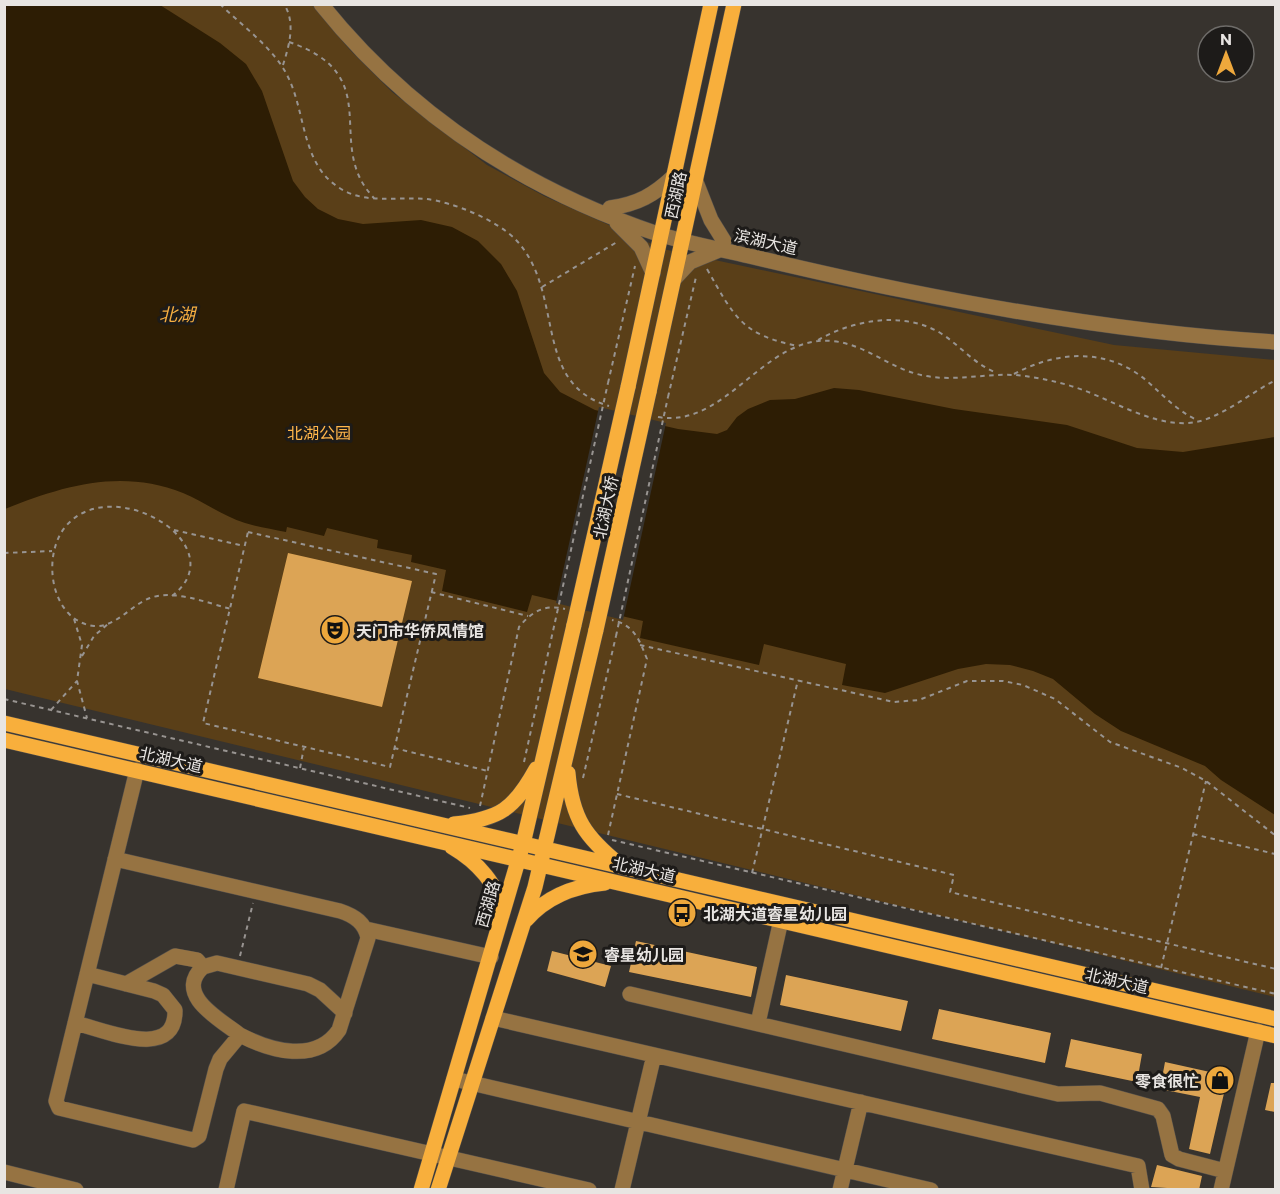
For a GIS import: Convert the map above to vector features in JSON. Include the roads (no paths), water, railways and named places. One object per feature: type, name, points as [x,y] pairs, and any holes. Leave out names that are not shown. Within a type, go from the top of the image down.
[{"type":"main road","name":"西湖路","points":[[627,387],[711,4]]},
{"type":"main road","name":"西湖路","points":[[649,392],[734,4]]},
{"type":"main road","name":"北湖大桥","points":[[574,625],[627,387]]},
{"type":"main road","name":"北湖大桥","points":[[567,758],[649,392]]},
{"type":"main road","name":"西湖路","points":[[421,1190],[503,918],[545,754],[574,625]]},
{"type":"main road","name":"北湖大道","points":[[4,723],[443,833],[521,851],[546,849],[619,874],[781,920],[1275,1036]]},
{"type":"main road","name":"北湖大道","points":[[4,740],[136,770],[443,833]]},
{"type":"main road","points":[[503,918],[497,892],[486,876],[443,833],[504,811],[524,790],[545,754]]},
{"type":"main road","points":[[438,1190],[542,864],[567,758]]},
{"type":"main road","points":[[524,922],[536,909],[557,895],[619,874],[577,817],[570,798],[567,758]]},
{"type":"main road","name":"北湖大道","points":[[521,851],[542,864],[619,874],[1275,1019]]},
{"type":"street","name":"滨湖大道","points":[[321,4],[364,56],[400,91],[435,119],[514,170],[562,196],[662,231],[884,278],[1064,312],[1156,323],[1275,333]]},
{"type":"street","name":"滨湖大道","points":[[332,4],[371,51],[442,112],[518,162],[609,212]]},
{"type":"street","points":[[653,273],[641,247],[609,212],[650,198],[674,176]]},
{"type":"street","points":[[675,278],[683,268],[704,261],[723,245],[696,182]]},
{"type":"street","name":"滨湖大道","points":[[723,245],[870,284],[1063,320],[1275,342]]},
{"type":"street","points":[[136,770],[56,1101],[58,1108],[193,1140],[199,1136],[220,1059],[240,1035]]},
{"type":"street","points":[[115,859],[353,915],[366,929],[368,938],[345,1013],[335,1036],[312,1051],[304,1053],[261,1044],[240,1035],[197,1001],[194,986],[198,972],[217,963],[308,984],[320,990],[345,1013]]},
{"type":"street","points":[[758,1023],[781,920]]},
{"type":"street","points":[[366,929],[491,957]]},
{"type":"street","points":[[126,984],[175,956],[191,957],[203,968]]},
{"type":"street","points":[[75,1023],[153,1041],[170,1032],[175,1017],[171,1002],[154,991],[87,974]]},
{"type":"street","points":[[630,994],[1058,1094],[1100,1094],[1152,1106],[1163,1116],[1172,1155],[1179,1160],[1225,1171]]},
{"type":"street","points":[[493,1018],[1138,1166],[1142,1190]]},
{"type":"street","points":[[1221,1190],[1258,1031]]},
{"type":"street","points":[[622,1190],[654,1055]]},
{"type":"street","points":[[454,1079],[932,1190]]},
{"type":"street","points":[[840,1190],[861,1102]]},
{"type":"street","points":[[226,1190],[244,1111],[589,1190]]},
{"type":"street","points":[[4,1172],[76,1190]]},
{"type":"water","name":"北湖","points":[[5,5],[160,5],[220,43],[246,64],[262,91],[293,181],[305,197],[318,209],[338,219],[363,224],[421,220],[452,227],[478,241],[501,264],[517,291],[544,373],[560,392],[595,410],[678,429],[717,434],[727,430],[737,417],[748,409],[770,400],[795,399],[834,388],[859,390],[954,409],[1067,425],[1137,448],[1183,452],[1275,437],[1275,815],[1221,780],[1205,766],[1121,731],[1095,714],[1053,679],[1010,665],[986,664],[958,669],[885,693],[842,685],[846,664],[764,644],[759,665],[640,638],[643,621],[532,595],[527,612],[442,591],[446,570],[411,562],[412,555],[377,548],[378,540],[327,528],[324,536],[287,527],[286,532],[255,526],[229,517],[183,493],[137,482],[114,481],[70,487],[5,509]]},
{"type":"place","name":"天门市华侨风情馆","points":[[335,630]]},
{"type":"place","name":"北湖大道睿星幼儿园","points":[[682,913]]},
{"type":"place","name":"睿星幼儿园","points":[[583,954]]},
{"type":"place","name":"零食很忙","points":[[1220,1080]]},
{"type":"park label","name":"北湖公园","points":[[319,432]]}]
